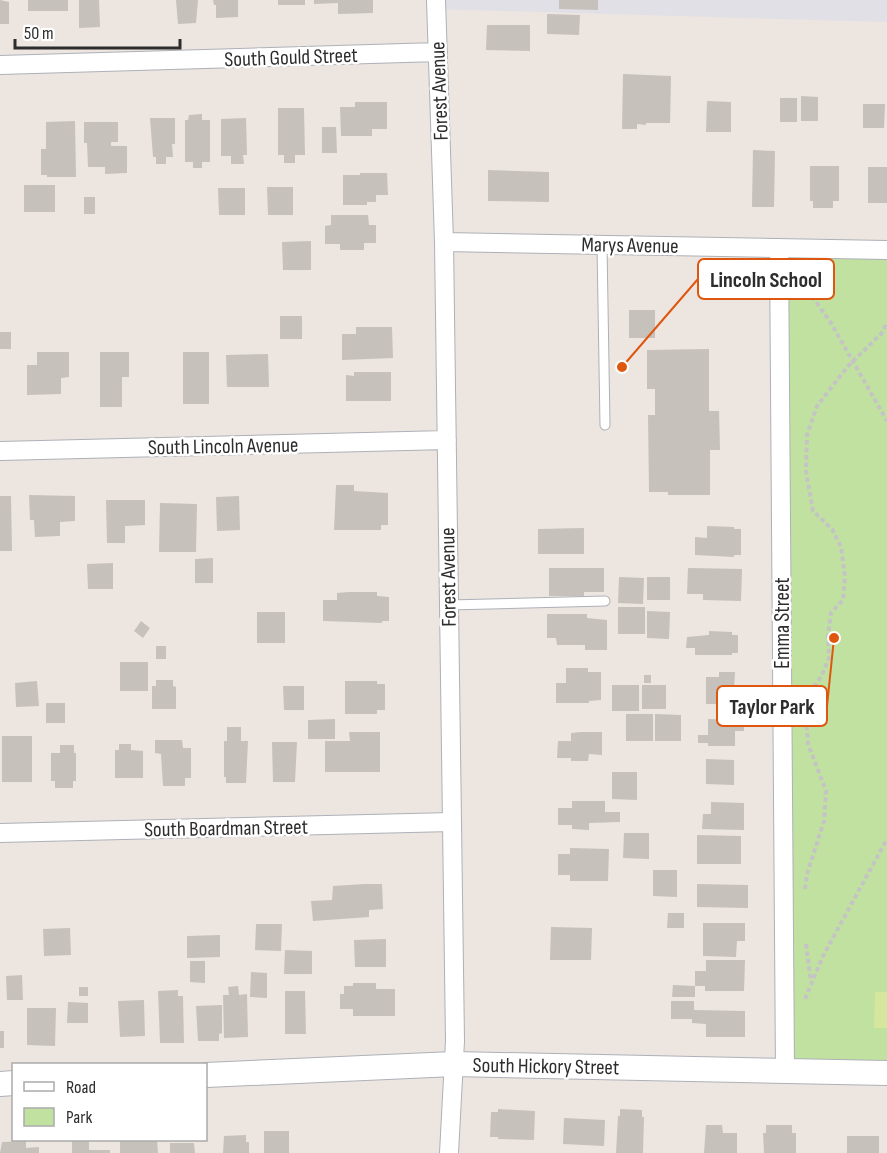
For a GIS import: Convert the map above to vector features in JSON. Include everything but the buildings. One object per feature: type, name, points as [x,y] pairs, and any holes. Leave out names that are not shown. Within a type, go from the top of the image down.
[{"type":"street","name":"Forest Avenue","points":[[436,0],[444,242],[452,822],[454,1064],[449,1153]]},
{"type":"street","name":"South Gould Street","points":[[0,65],[438,52]]},
{"type":"street","name":"Marys Avenue","points":[[444,242],[887,250]]},
{"type":"street","name":"Emma Street","points":[[779,248],[785,1071]]},
{"type":"street","name":"South Lincoln Avenue","points":[[0,451],[447,440]]},
{"type":"street","name":"South Boardman Street","points":[[0,833],[452,822]]},
{"type":"street","name":"South Hickory Street","points":[[207,1075],[454,1064],[887,1073]]},
{"type":"lane","points":[[602,245],[605,425]]},
{"type":"lane","points":[[449,605],[605,602]]},
{"type":"path","points":[[780,274],[797,274],[831,322],[887,421]]},
{"type":"path","points":[[804,897],[807,874],[824,821],[826,791],[808,744],[806,718],[810,692],[821,677],[830,658],[828,635],[831,613],[843,600],[845,577],[841,547],[832,529],[813,511],[806,471],[807,435],[817,406],[853,361],[882,334],[887,322]]},
{"type":"path","points":[[802,1006],[823,956],[887,839]]},
{"type":"path","points":[[805,938],[811,982]]},
{"type":"shaded area","points":[[436,0],[887,0],[887,22],[436,9]]},
{"type":"green space","points":[[779,248],[887,250],[887,1073],[785,1071]]},
{"type":"green space","points":[[875,992],[887,992],[887,1028],[874,1028]]},
{"type":"place","name":"Lincoln School","points":[[622,367]]},
{"type":"place","name":"Taylor Park","points":[[834,638]]}]
